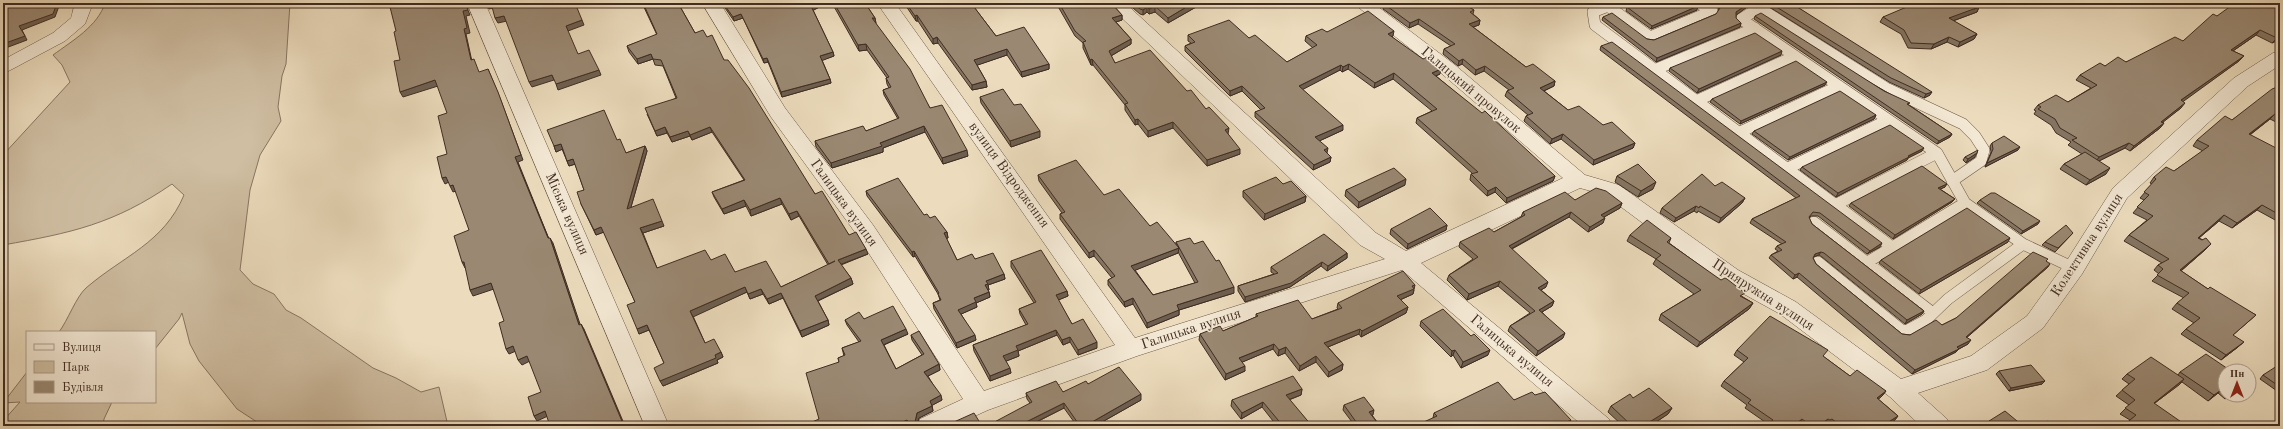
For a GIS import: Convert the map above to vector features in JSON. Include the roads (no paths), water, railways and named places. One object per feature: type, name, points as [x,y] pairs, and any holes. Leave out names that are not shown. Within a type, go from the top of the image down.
[{"type":"street","points":[[3,68],[59,37],[79,20],[84,3]]},
{"type":"street","name":"Міська вулиця","points":[[476,3],[658,426]]},
{"type":"street","name":"Галицька вулиця","points":[[711,3],[778,112],[865,230],[979,403]]},
{"type":"street","name":"вулиця Відродження","points":[[886,3],[1130,349]]},
{"type":"street","name":"Галицька вулиця","points":[[1115,3],[1368,239],[1405,261],[1600,426]]},
{"type":"street","name":"Галицький провулок","points":[[1362,3],[1448,69],[1578,180]]},
{"type":"street","name":"Колективна вулиця","points":[[1898,390],[1978,363],[2035,322],[2074,268],[2120,193],[2241,82],[2280,57]]},
{"type":"street","name":"Галицька вулиця","points":[[929,426],[979,403],[1130,349],[1405,261],[1578,180]]},
{"type":"street","name":"Прияружна вулиця","points":[[1578,180],[1612,190],[1730,276],[1788,308],[1898,390],[1938,426]]},
{"type":"lane","points":[[1699,3],[1712,11],[1650,37],[1612,5],[1593,12],[1594,25],[1892,247]]},
{"type":"lane","points":[[1952,181],[1981,162],[1984,150],[1977,137],[1964,125],[1939,112],[1907,99],[1879,83],[1755,5],[1741,19],[1937,153],[1952,181],[1965,203],[2023,244],[2074,268]]},
{"type":"lane","points":[[1654,70],[1754,28]]},
{"type":"lane","points":[[1696,101],[1795,56]]},
{"type":"lane","points":[[1738,133],[1839,86]]},
{"type":"lane","points":[[1786,168],[1888,120]]},
{"type":"lane","points":[[1835,205],[1937,153]]},
{"type":"lane","points":[[1866,263],[1965,203]]},
{"type":"lane","points":[[1814,222],[1933,313]]},
{"type":"lane","points":[[1818,262],[1904,332],[1926,320],[1948,299],[2023,244]]}]
